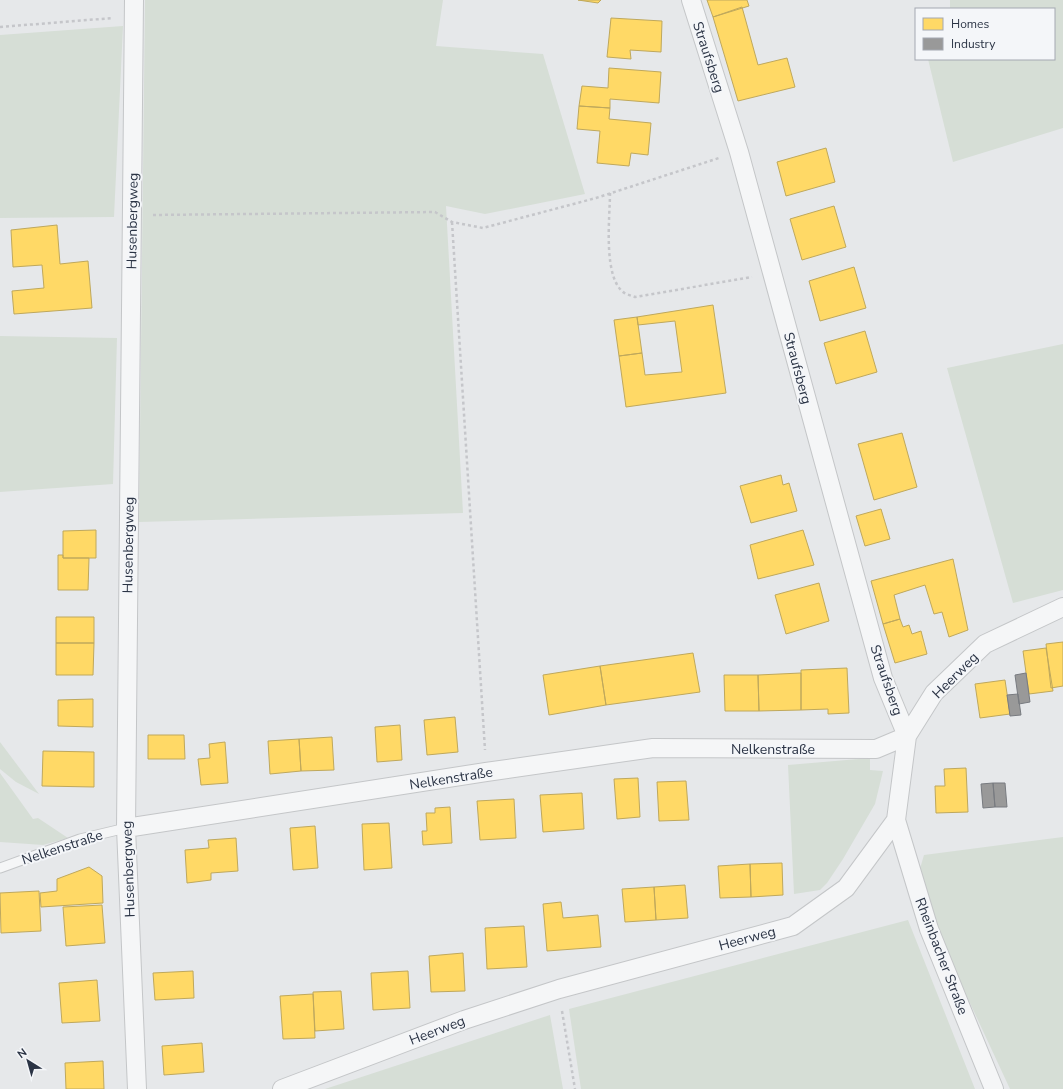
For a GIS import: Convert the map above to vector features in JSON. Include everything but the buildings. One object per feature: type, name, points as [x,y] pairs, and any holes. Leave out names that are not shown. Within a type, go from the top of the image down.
[{"type":"street","name":"Straufsberg","points":[[691,0],[739,152],[883,678],[907,736]]},
{"type":"street","name":"Husenbergweg","points":[[134,8],[126,828],[137,1089]]},
{"type":"street","name":"Heerweg","points":[[282,1089],[464,1020],[559,989],[793,926],[846,888],[896,820],[907,736],[934,693],[985,644],[1063,607]]},
{"type":"street","name":"Nelkenstraße","points":[[126,828],[486,772],[653,748],[876,749],[907,736]]},
{"type":"street","name":"Rheinbacher Straße","points":[[896,820],[929,929],[994,1089]]},
{"type":"lane","name":"Nelkenstraße","points":[[0,868],[80,840],[126,828]]},
{"type":"path","points":[[0,27],[134,8]]},
{"type":"path","points":[[132,215],[435,212],[452,222],[483,228],[610,193],[739,152]]},
{"type":"path","points":[[610,193],[609,260],[615,281],[625,294],[635,297],[772,274]]},
{"type":"path","points":[[452,222],[486,772]]},
{"type":"path","points":[[559,989],[575,1089]]},
{"type":"shaded area","points":[[145,0],[443,0],[436,46],[543,54],[585,194],[485,214],[446,206],[463,513],[139,522]]},
{"type":"shaded area","points":[[950,0],[1063,0],[1063,128],[953,162],[928,60],[1055,60],[1055,8],[950,8]]},
{"type":"shaded area","points":[[123,26],[114,217],[0,218],[0,35]]},
{"type":"shaded area","points":[[0,336],[117,338],[113,484],[0,492]]},
{"type":"shaded area","points":[[1063,344],[1063,590],[1013,603],[947,368]]},
{"type":"shaded area","points":[[0,742],[39,794],[16,782],[0,769]]},
{"type":"shaded area","points":[[870,758],[870,770],[883,771],[875,804],[843,859],[827,883],[820,890],[794,894],[788,765]]},
{"type":"shaded area","points":[[0,773],[33,819],[38,818],[68,838],[43,845],[0,842]]},
{"type":"shaded area","points":[[1063,837],[1063,1089],[1010,1089],[943,945],[919,872],[924,855]]},
{"type":"shaded area","points":[[908,920],[975,1089],[581,1089],[569,1009]]},
{"type":"shaded area","points":[[550,1015],[563,1089],[325,1089]]}]
